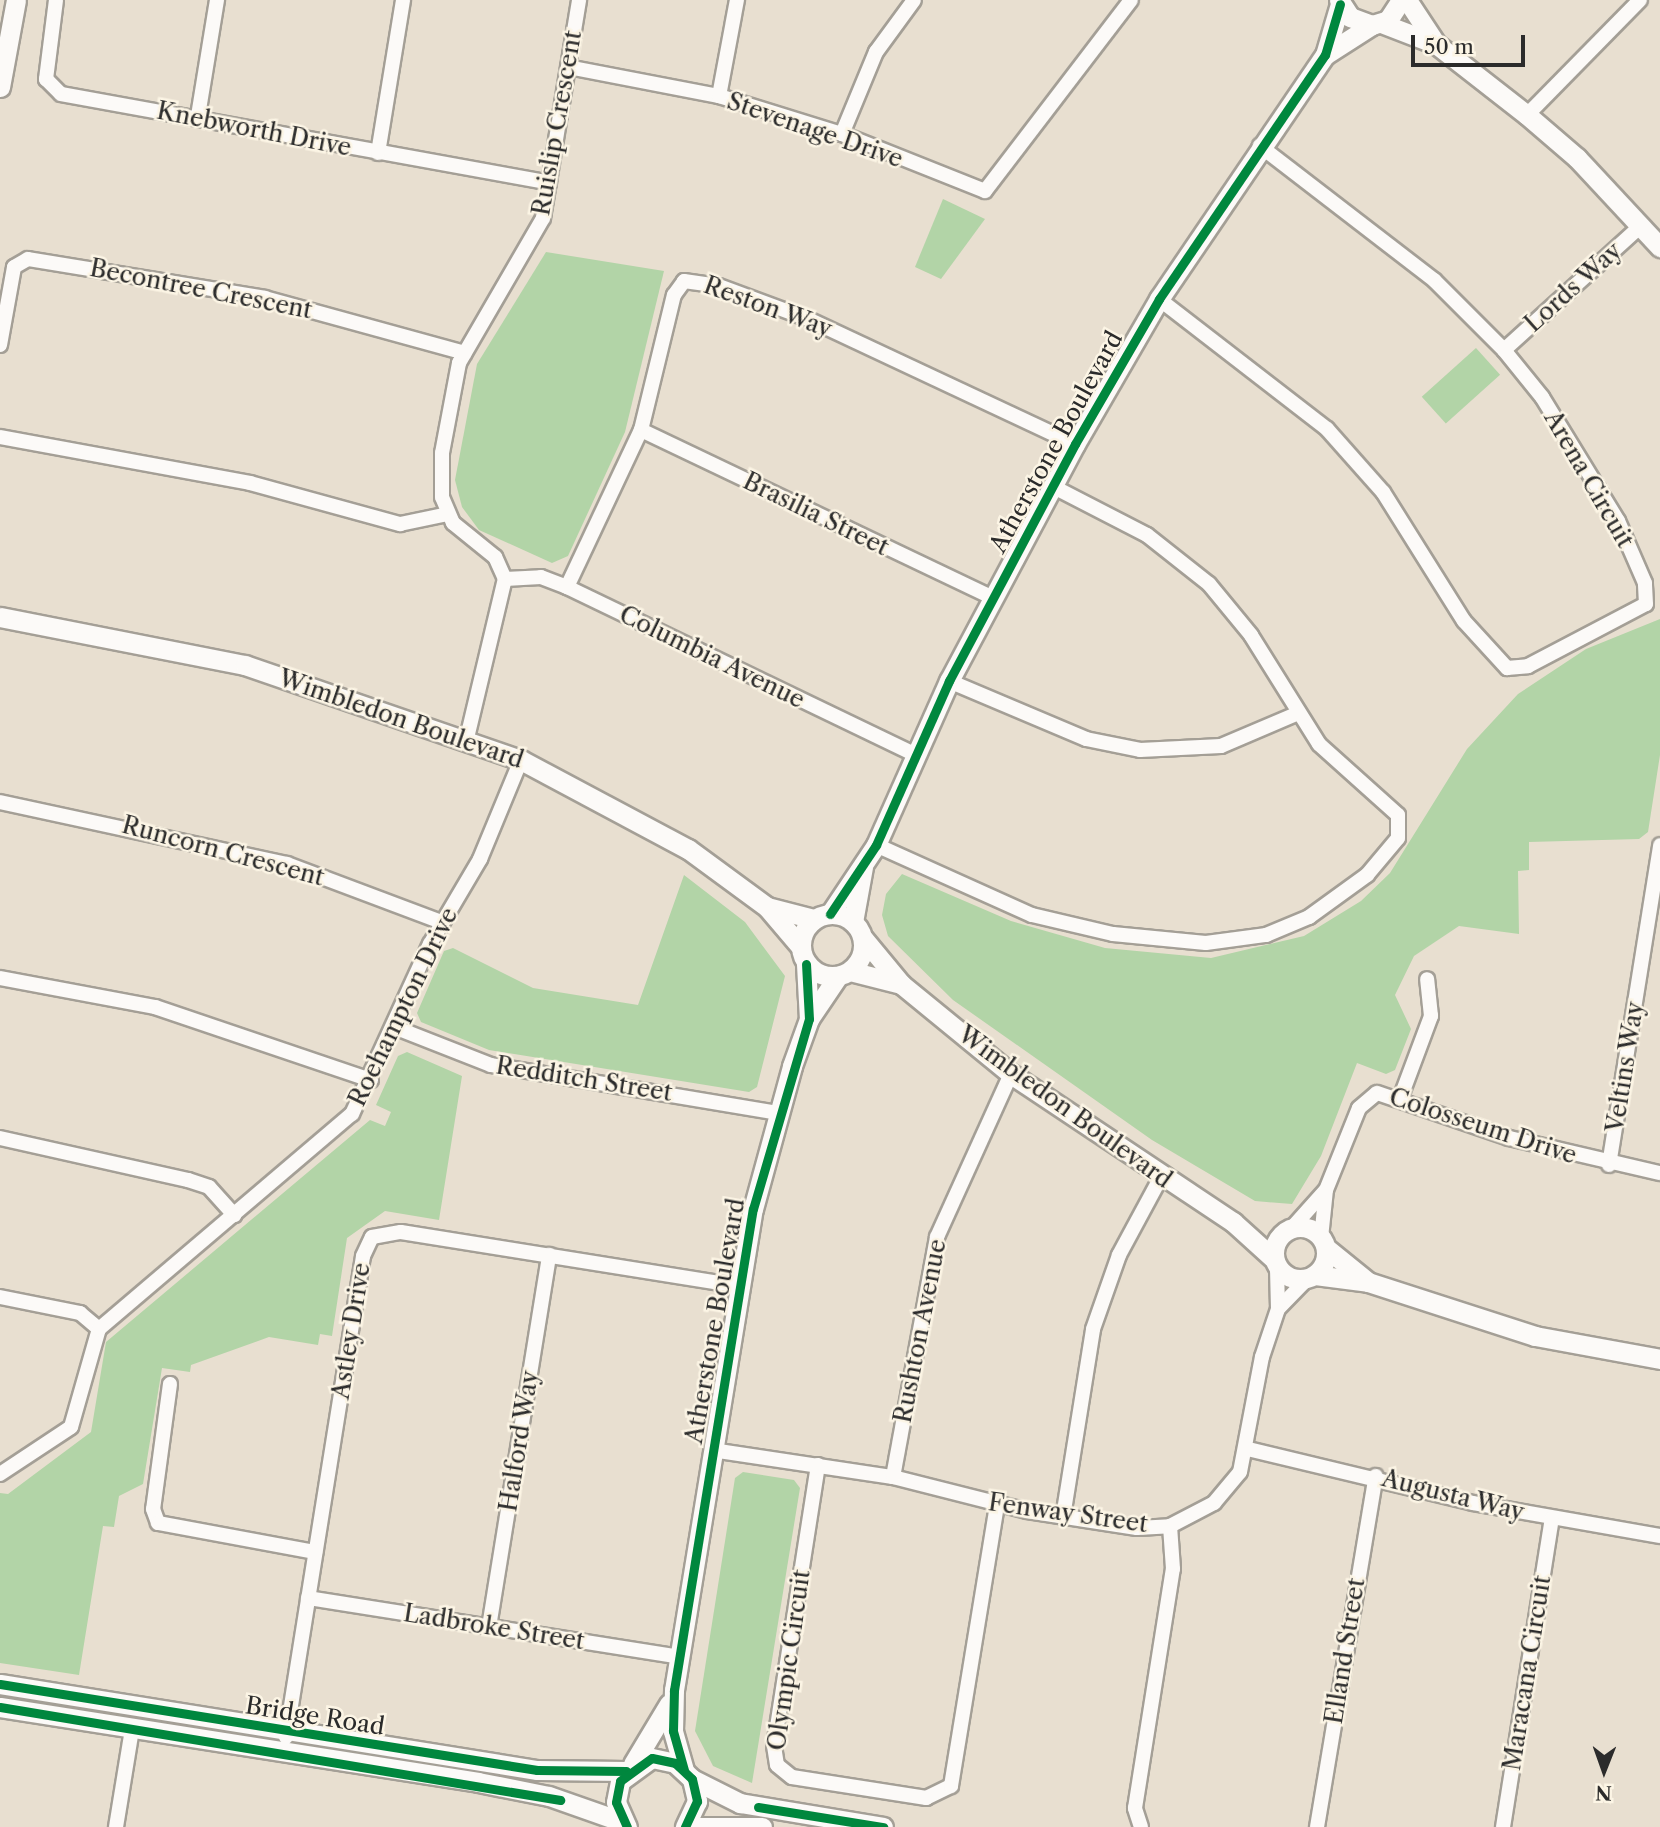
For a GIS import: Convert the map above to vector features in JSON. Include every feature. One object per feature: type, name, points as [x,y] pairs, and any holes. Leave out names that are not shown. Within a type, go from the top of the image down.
[{"type":"street","points":[[0,87],[16,0]]},
{"type":"street","name":"Knebworth Drive","points":[[56,0],[45,70],[53,91],[549,183]]},
{"type":"street","points":[[198,116],[217,0]]},
{"type":"street","points":[[378,153],[403,0]]},
{"type":"street","name":"Ruislip Crescent","points":[[505,579],[495,558],[463,535],[449,514],[439,475],[465,353],[536,235],[549,183],[579,0]]},
{"type":"street","points":[[719,96],[737,0]]},
{"type":"street","points":[[842,134],[876,52],[914,0]]},
{"type":"street","name":"Stevenage Drive","points":[[568,67],[719,96],[842,134],[967,190],[985,191],[1131,0]]},
{"type":"street","name":"Atherstone Boulevard","points":[[1325,55],[1377,24],[1401,0]]},
{"type":"street","points":[[1407,0],[1436,44],[1527,115],[1642,225],[1660,247]]},
{"type":"street","points":[[1527,115],[1640,0]]},
{"type":"street","points":[[1340,2],[1356,22],[1377,24],[1436,44]]},
{"type":"street","name":"Atherstone Boulevard","points":[[822,917],[863,867],[876,845],[949,681],[991,597],[1159,299],[1260,146],[1325,55],[1340,2]]},
{"type":"street","name":"Arena Circuit","points":[[1159,299],[1327,429],[1410,527],[1464,621],[1513,671],[1641,610],[1647,594],[1585,463],[1504,350],[1434,280],[1260,146]]},
{"type":"street","name":"Lords Way","points":[[1504,350],[1642,225]]},
{"type":"street","name":"Becontree Crescent","points":[[0,345],[14,267],[28,259],[265,298],[465,353]]},
{"type":"street","name":"Reston Way","points":[[567,587],[641,430],[678,285],[694,280],[808,319],[1075,444]]},
{"type":"street","name":"Brasilia Street","points":[[641,430],[991,597]]},
{"type":"street","points":[[0,437],[250,482],[400,524],[429,523],[449,514]]},
{"type":"street","points":[[876,845],[996,900],[1074,927],[1206,943],[1266,934],[1331,905],[1367,875],[1401,831],[1398,815],[1337,764],[1296,714],[1251,635],[1209,584],[1147,535],[1052,486]]},
{"type":"street","name":"Columbia Avenue","points":[[505,579],[541,577],[567,587],[916,755]]},
{"type":"street","points":[[467,737],[505,579]]},
{"type":"street","name":"Wimbledon Boulevard","points":[[0,617],[245,665],[467,737],[521,760],[662,833],[766,907],[803,955]]},
{"type":"street","points":[[949,681],[1086,739],[1140,750],[1221,746],[1296,714]]},
{"type":"street","name":"Roehampton Drive","points":[[99,1329],[352,1114],[371,1080],[441,922],[480,859],[521,760]]},
{"type":"street","name":"Runcorn Crescent","points":[[0,802],[288,864],[441,922]]},
{"type":"street","name":"Veltins Way","points":[[1609,1165],[1660,845]]},
{"type":"street","name":"Atherstone Boulevard","points":[[858,930],[863,867]]},
{"type":"street","name":"Wimbledon Boulevard","points":[[766,907],[822,917]]},
{"type":"street","points":[[822,917],[858,930],[860,960],[844,974],[817,973],[803,955],[822,917]]},
{"type":"street","name":"Wimbledon Boulevard","points":[[858,930],[901,984],[1012,1074],[1160,1178],[1233,1222],[1276,1263]]},
{"type":"street","name":"Atherstone Boulevard","points":[[803,955],[809,1019]]},
{"type":"street","name":"Atherstone Boulevard","points":[[685,1827],[697,1801],[673,1731],[674,1690],[738,1286],[778,1113],[809,1019],[844,974]]},
{"type":"street","name":"Wimbledon Boulevard","points":[[844,974],[901,984]]},
{"type":"street","points":[[0,978],[155,1007],[371,1080]]},
{"type":"street","points":[[1400,1099],[1431,1016],[1427,979]]},
{"type":"street","name":"Redditch Street","points":[[394,1027],[491,1065],[778,1113]]},
{"type":"street","name":"Rushton Avenue","points":[[893,1477],[937,1237],[1012,1074]]},
{"type":"street","name":"Colosseum Drive","points":[[1324,1243],[1326,1190],[1364,1098],[1377,1093],[1609,1165],[1660,1173]]},
{"type":"street","points":[[0,1138],[188,1180],[209,1187],[234,1215]]},
{"type":"street","points":[[1063,1517],[1093,1329],[1119,1255],[1160,1178]]},
{"type":"street","name":"Colosseum Drive","points":[[1287,1230],[1326,1190]]},
{"type":"street","name":"Wimbledon Boulevard","points":[[1233,1222],[1287,1230]]},
{"type":"street","points":[[1368,1282],[1311,1229],[1287,1230],[1276,1263],[1294,1279],[1312,1277],[1368,1282],[1535,1336],[1660,1359]]},
{"type":"street","name":"Astley Drive","points":[[284,1753],[367,1243],[389,1230],[738,1286]]},
{"type":"street","points":[[1312,1277],[1324,1243]]},
{"type":"street","name":"Halford Way","points":[[489,1627],[549,1255]]},
{"type":"street","name":"Fenway Street","points":[[712,1450],[893,1477],[998,1506],[1063,1517],[1137,1528],[1170,1526],[1227,1491],[1248,1449],[1262,1357],[1278,1309],[1276,1263]]},
{"type":"street","name":"Fenway Street","points":[[1278,1309],[1312,1277]]},
{"type":"street","points":[[0,1297],[80,1313],[99,1329],[71,1427],[0,1474]]},
{"type":"street","points":[[170,1384],[153,1501],[158,1522],[315,1552]]},
{"type":"street","name":"Augusta Way","points":[[1248,1449],[1376,1476],[1552,1519],[1660,1536]]},
{"type":"street","name":"Olympic Circuit","points":[[818,1465],[774,1746],[777,1765],[792,1777],[926,1798],[951,1786],[998,1506]]},
{"type":"street","name":"Elland Street","points":[[1317,1827],[1376,1476]]},
{"type":"street","name":"Maracana Circuit","points":[[1503,1827],[1552,1519]]},
{"type":"street","points":[[1141,1827],[1135,1808],[1173,1569],[1170,1526]]},
{"type":"street","name":"Ladbroke Street","points":[[308,1598],[679,1657]]},
{"type":"street","name":"Bridge Road","points":[[0,1684],[287,1732],[547,1771],[628,1770],[652,1758],[688,1775]]},
{"type":"street","name":"Atherstone Boulevard","points":[[628,1770],[653,1740],[674,1690]]},
{"type":"street","name":"Bridge Road","points":[[0,1707],[550,1796],[625,1825]]},
{"type":"street","points":[[116,1827],[132,1728]]},
{"type":"street","points":[[625,1825],[616,1791],[628,1770]]},
{"type":"street","points":[[688,1775],[740,1803],[883,1827]]},
{"type":"street","points":[[695,1827],[762,1827]]},
{"type":"green space","points":[[943,199],[985,219],[941,279],[915,267]]},
{"type":"green space","points":[[546,252],[664,271],[625,432],[568,556],[552,563],[479,530],[462,507],[455,480],[477,364]]},
{"type":"green space","points":[[1476,348],[1500,375],[1446,424],[1422,397]]},
{"type":"green space","points":[[1660,619],[1660,755],[1648,832],[1639,839],[1529,842],[1529,870],[1518,871],[1519,934],[1459,926],[1414,956],[1395,995],[1411,1029],[1395,1070],[1386,1074],[1357,1063],[1321,1156],[1292,1204],[1255,1201],[1152,1140],[953,1000],[888,936],[882,915],[886,894],[902,874],[1011,921],[1105,948],[1211,958],[1304,936],[1361,901],[1390,873],[1467,749],[1518,694],[1586,649]]},
{"type":"green space","points":[[684,875],[745,922],[785,976],[757,1087],[749,1092],[489,1050],[421,1022],[417,1013],[444,951],[453,948],[533,988],[638,1005]]},
{"type":"green space","points":[[407,1052],[462,1076],[439,1220],[385,1211],[347,1238],[332,1336],[320,1334],[318,1345],[269,1337],[191,1365],[190,1372],[162,1368],[143,1484],[119,1496],[114,1527],[103,1526],[79,1675],[0,1663],[0,1493],[8,1494],[91,1432],[106,1342],[370,1120],[385,1126],[391,1112],[376,1105],[398,1056]]},
{"type":"green space","points":[[743,1472],[794,1480],[800,1488],[752,1783],[713,1766],[695,1731],[735,1478]]},
{"type":"cycle path","points":[[830,914],[876,845],[949,681],[1075,444],[1159,299],[1325,55],[1340,4]]},
{"type":"cycle path","points":[[684,1770],[673,1731],[674,1690],[753,1209],[809,1019],[806,964]]},
{"type":"cycle path","points":[[0,1684],[537,1770],[626,1771]]},
{"type":"cycle path","points":[[0,1707],[560,1800]]},
{"type":"cycle path","points":[[627,1827],[616,1802],[620,1781],[652,1758],[675,1763],[692,1779],[697,1801],[685,1827]]},
{"type":"cycle path","points":[[758,1807],[883,1827]]}]
